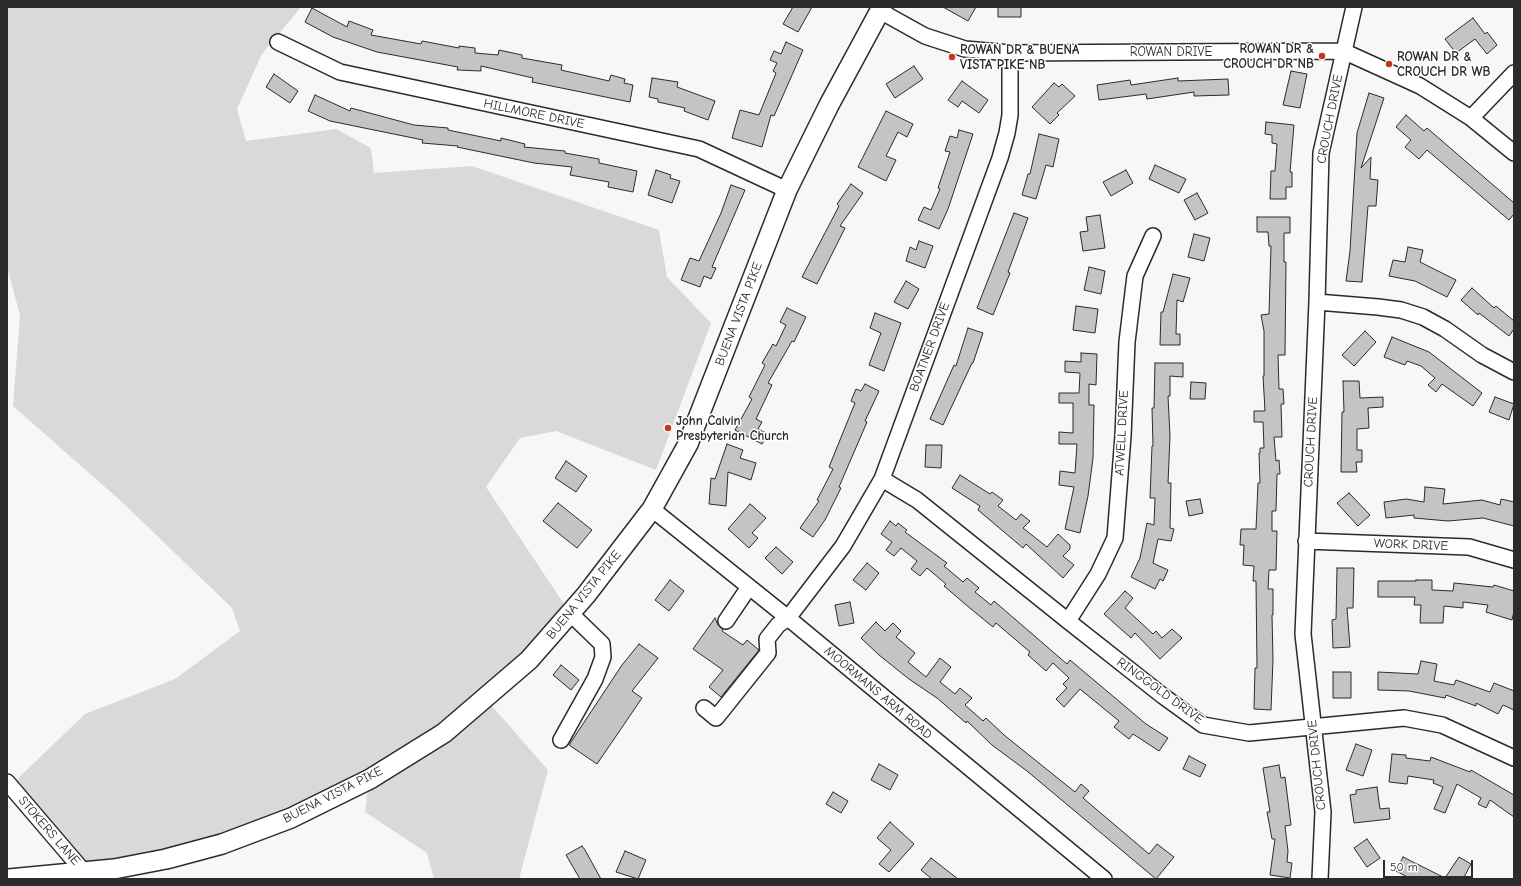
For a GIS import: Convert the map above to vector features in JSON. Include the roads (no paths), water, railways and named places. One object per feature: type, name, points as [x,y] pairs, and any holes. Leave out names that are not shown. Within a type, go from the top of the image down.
[{"type":"main road","name":"BUENA VISTA PIKE","points":[[9,879],[87,876],[166,859],[222,844],[291,818],[370,779],[444,733],[529,660],[570,613],[652,509],[688,444],[787,190],[829,105],[881,9]]},
{"type":"street","name":"CROUCH DRIVE","points":[[1320,879],[1323,812],[1312,726],[1303,634],[1317,302],[1320,153],[1354,7]]},
{"type":"street","name":"ROWAN DRIVE","points":[[881,9],[925,36],[965,49],[1010,53],[1343,51],[1420,86],[1471,118],[1514,153]]},
{"type":"street","name":"HILLMORE DRIVE","points":[[278,42],[340,72],[698,149],[787,190]]},
{"type":"street","name":"BOATNER DRIVE","points":[[704,708],[716,718],[768,653],[766,639],[778,624],[788,618],[843,546],[882,478],[1000,158],[1007,133],[1010,114],[1010,53]]},
{"type":"street","points":[[1471,118],[1514,73]]},
{"type":"street","name":"ATWELL DRIVE","points":[[1068,621],[1098,574],[1115,538],[1123,436],[1127,342],[1133,291],[1135,276],[1153,236]]},
{"type":"street","points":[[1317,302],[1378,306],[1401,310],[1423,317],[1514,372]]},
{"type":"street","name":"RINGGOLD DRIVE","points":[[882,478],[917,500],[1163,696],[1203,724],[1249,732],[1404,718],[1442,725],[1514,758]]},
{"type":"street","name":"MOORMANS ARM ROAD","points":[[652,509],[788,618],[1104,879]]},
{"type":"street","name":"WORK DRIVE","points":[[1306,541],[1469,547],[1514,560]]},
{"type":"street","points":[[726,621],[749,587]]},
{"type":"street","points":[[561,740],[595,679],[603,657],[602,644],[570,613]]},
{"type":"street","name":"STOKERS LANE","points":[[7,782],[87,876]]},
{"type":"place","name":"ROWAN DR & CROUCH DR NB","points":[[1322,56]]},
{"type":"place","name":"ROWAN DR & BUENA VISTA PIKE NB","points":[[952,57]]},
{"type":"place","name":"ROWAN DR & CROUCH DR WB","points":[[1389,64]]},
{"type":"place","name":"John Calvin Presbyterian Church","points":[[668,428]]}]
